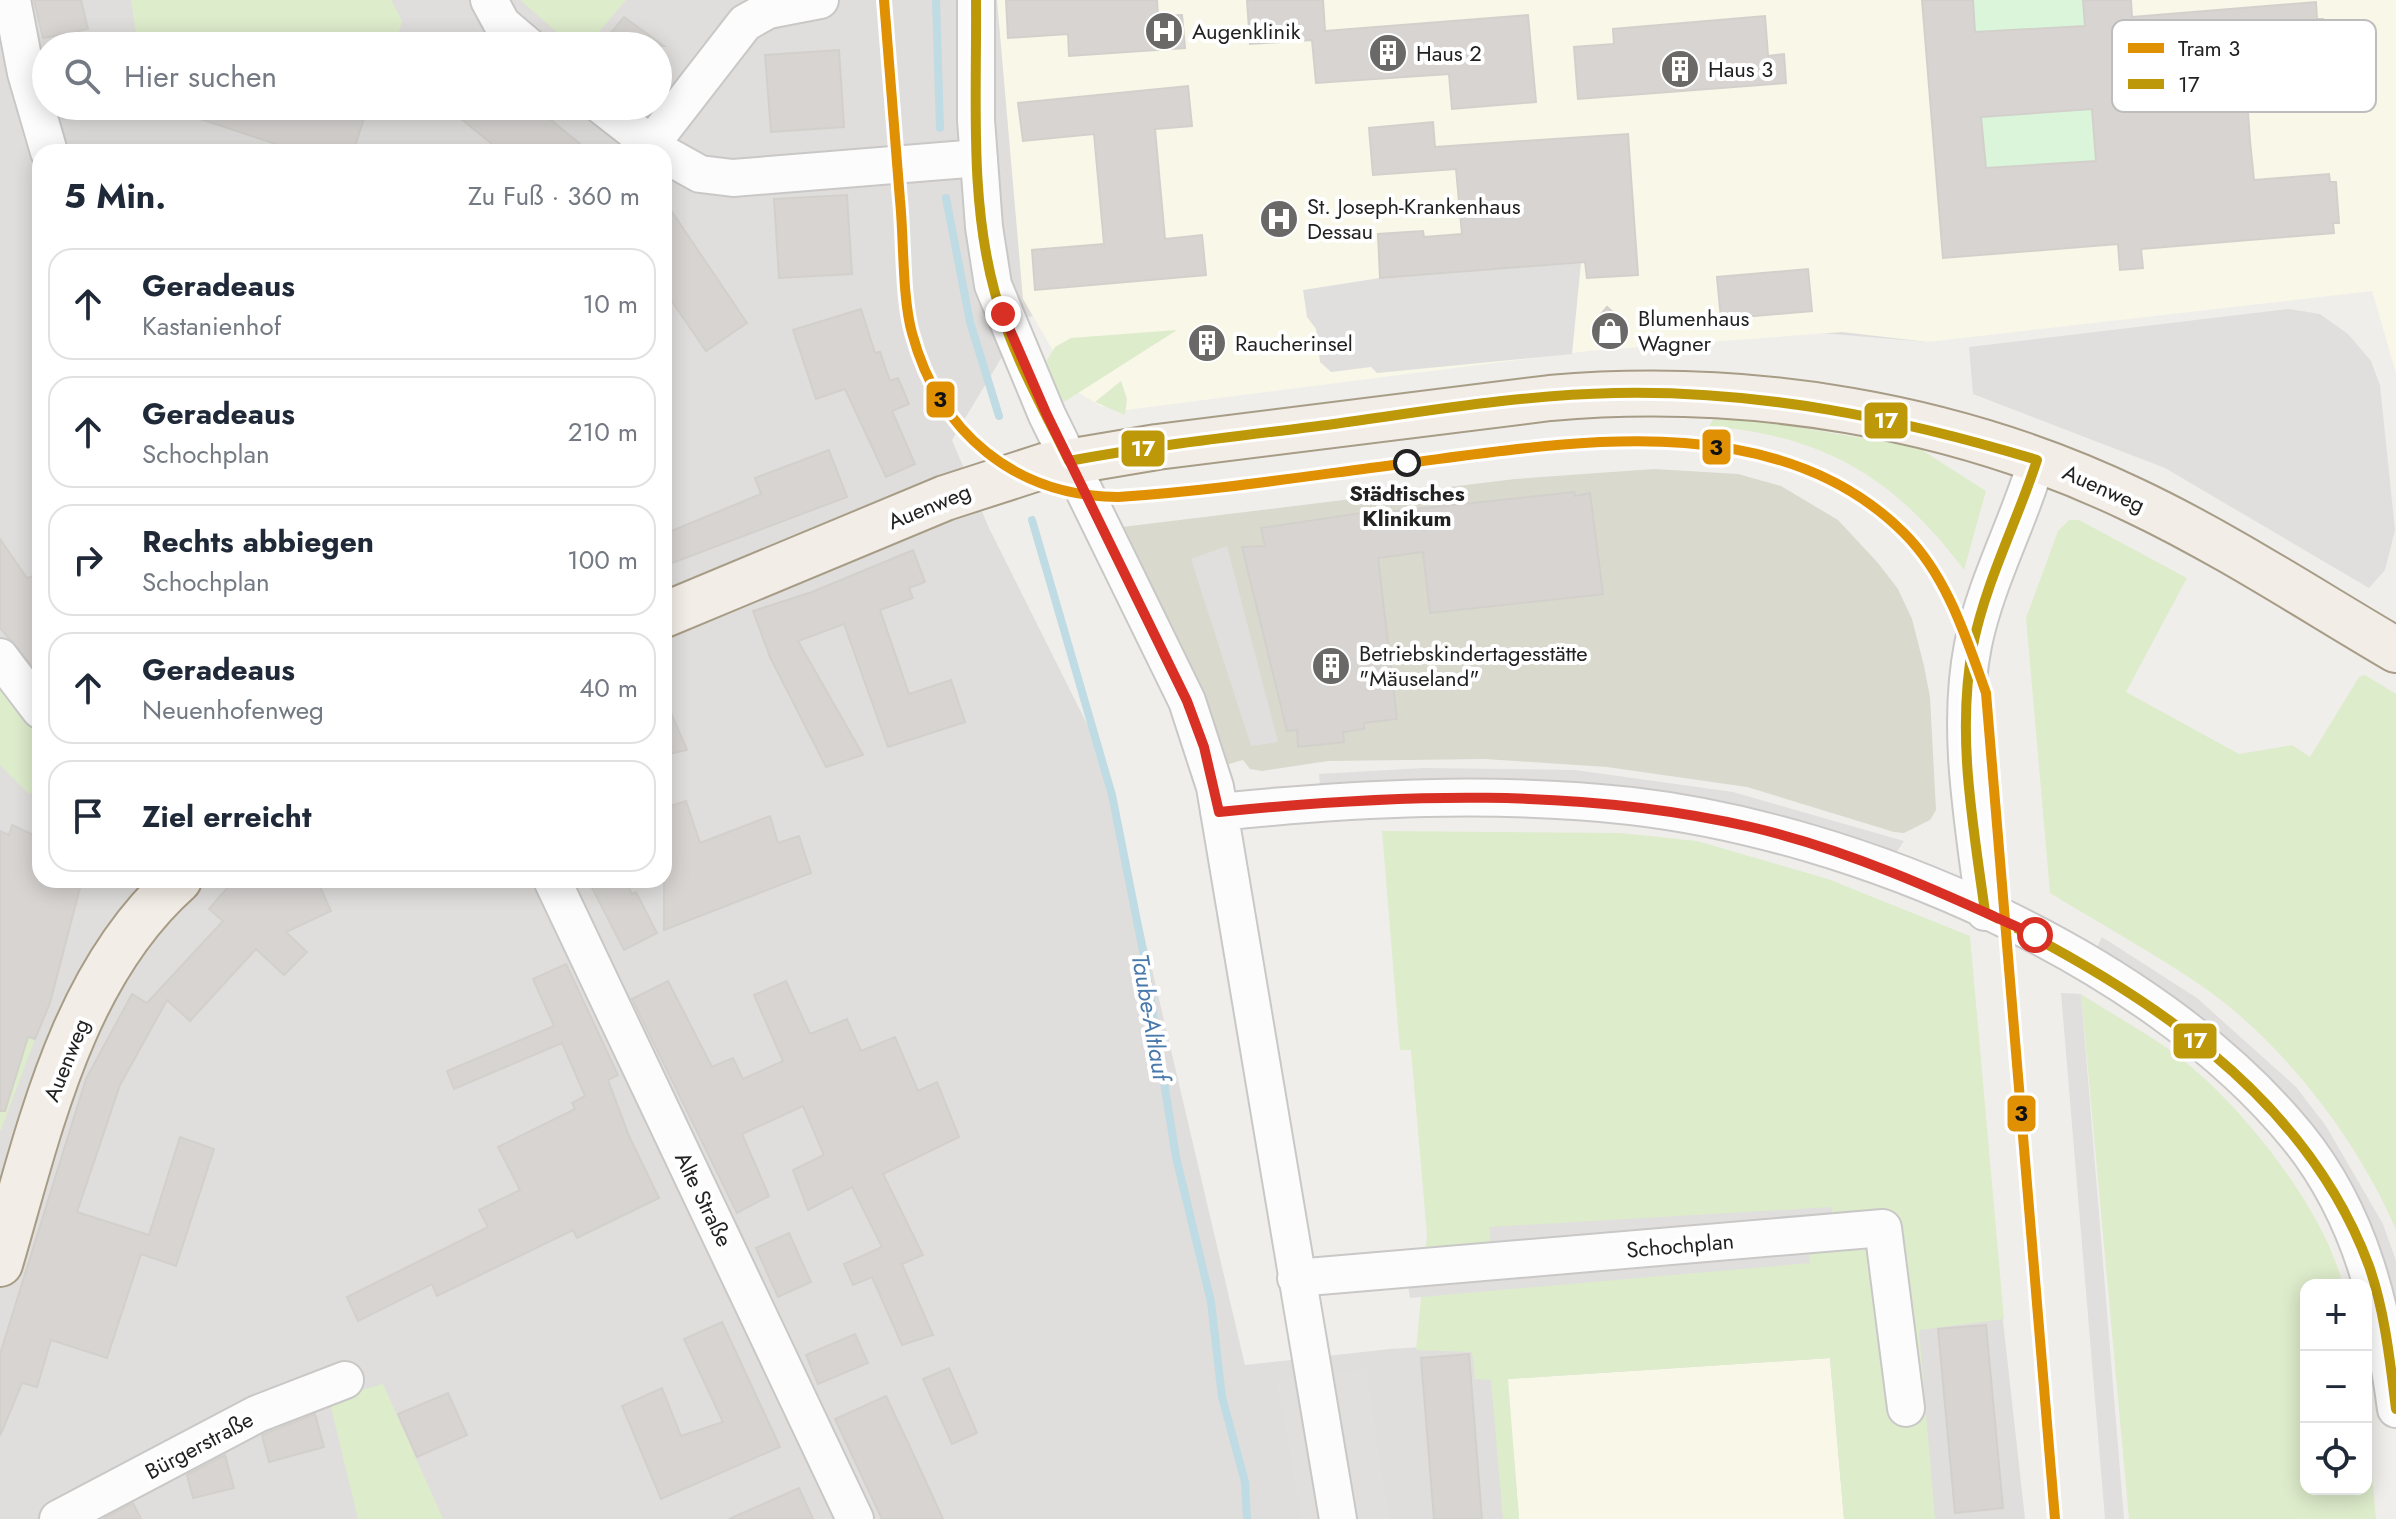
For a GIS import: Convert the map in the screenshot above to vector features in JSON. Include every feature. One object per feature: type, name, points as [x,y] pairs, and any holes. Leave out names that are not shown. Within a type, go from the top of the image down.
[{"type":"main road","name":"Auenweg","points":[[672,612],[975,487],[1069,461],[1356,421],[1614,393],[1751,397],[1846,410],[1920,424],[2037,460],[2134,500],[2204,536],[2396,650]]},
{"type":"main road","name":"Auenweg","points":[[0,1264],[52,1090],[74,1035],[122,946],[169,888]]},
{"type":"street","points":[[12,0],[32,94]]},
{"type":"street","points":[[489,0],[502,24],[511,32]]},
{"type":"street","points":[[660,144],[745,23],[768,10],[820,0]]},
{"type":"street","points":[[976,0],[979,158],[993,285],[1014,342],[1187,701],[1204,747],[1219,812],[1338,1519]]},
{"type":"street","points":[[40,120],[47,144]]},
{"type":"street","points":[[618,120],[647,144]]},
{"type":"street","points":[[672,160],[700,174],[733,178],[979,158]]},
{"type":"street","points":[[1985,912],[1969,763],[1969,671],[1979,621],[2037,460]]},
{"type":"street","points":[[0,657],[32,699]]},
{"type":"street","points":[[1219,812],[1403,798],[1482,797],[1629,806],[1754,828],[1827,849],[1985,912],[2095,967],[2163,1013],[2225,1062],[2299,1138],[2362,1249],[2377,1294],[2396,1409]]},
{"type":"street","name":"Alte Straße","points":[[556,888],[855,1519]]},
{"type":"street","name":"Schochplan","points":[[1296,1278],[1883,1228],[1906,1408]]},
{"type":"street","name":"Bürgerstraße","points":[[58,1519],[257,1414],[345,1380]]},
{"type":"shaded area","points":[[0,0],[2332,0],[2333,20],[2112,20],[2112,112],[2338,112],[2346,264],[1928,342],[1303,290],[1026,317],[952,440],[989,528],[1101,752],[1245,1365],[1390,1349],[2002,1312],[2025,1519],[0,1519]]},
{"type":"shaded area","points":[[997,0],[2396,0],[2396,373],[2372,291],[1928,342],[1842,332],[1588,351],[1126,410],[1101,406],[1077,392],[1023,299]]},
{"type":"shaded area","points":[[1581,263],[1572,354],[1377,373],[1371,367],[1331,372],[1320,362],[1316,329],[1307,317],[1303,290],[1380,278]]},
{"type":"shaded area","points":[[2289,309],[2320,314],[2348,334],[2371,361],[2380,385],[2395,530],[2385,570],[2369,588],[2165,468],[1973,394],[1969,347]]},
{"type":"shaded area","points":[[1654,469],[1738,474],[1781,486],[1838,520],[1878,563],[1898,589],[1912,619],[1924,666],[1930,697],[1936,810],[1930,820],[1904,833],[1894,832],[1747,787],[1607,767],[1485,759],[1328,761],[1262,771],[1250,769],[1243,760],[1222,766],[1122,527],[1515,479]]},
{"type":"shaded area","points":[[1227,546],[1278,742],[1251,746],[1191,559]]},
{"type":"shaded area","points":[[1423,768],[1575,770],[1733,792],[1904,841],[1891,861],[1787,825],[1321,794],[1319,774]]},
{"type":"shaded area","points":[[2102,937],[2197,998],[2296,1087],[2326,1126],[2383,1224],[2396,1261],[2396,1352],[2346,1199],[2093,955]]},
{"type":"shaded area","points":[[2061,993],[2081,994],[2124,1519],[2105,1519]]},
{"type":"shaded area","points":[[1832,1207],[1834,1233],[1807,1235],[1810,1263],[1410,1298],[1405,1268],[1493,1261],[1489,1227]]},
{"type":"shaded area","points":[[1830,1358],[1844,1519],[1519,1519],[1507,1379]]},
{"type":"shaded area","points":[[1366,1369],[1389,1519],[1302,1519],[1277,1380]]},
{"type":"green space","points":[[131,0],[391,0],[402,21],[399,32],[136,32]]},
{"type":"green space","points":[[520,0],[626,0],[599,32],[557,32]]},
{"type":"green space","points":[[1973,0],[2083,0],[2085,26],[1975,32]]},
{"type":"green space","points":[[2092,109],[2096,161],[1986,168],[1981,117]]},
{"type":"green space","points":[[1177,330],[1064,402],[1050,377],[1047,360],[1055,347],[1071,338]]},
{"type":"green space","points":[[1121,381],[1127,399],[1125,415],[1095,402]]},
{"type":"green space","points":[[1717,414],[1917,447],[1986,491],[1964,570],[1911,510],[1854,467],[1788,440],[1709,426]]},
{"type":"green space","points":[[2069,520],[2079,520],[2187,578],[2126,692],[2239,754],[2292,745],[2310,757],[2359,677],[2365,675],[2396,694],[2396,1230],[2362,1163],[2340,1130],[2291,1066],[2263,1037],[2187,976],[2050,893],[2026,618],[2058,531]]},
{"type":"green space","points":[[0,683],[32,725],[32,792],[29,794],[0,765]]},
{"type":"green space","points":[[1382,831],[1621,833],[1697,841],[1828,879],[1970,936],[2004,1319],[1919,1330],[1935,1519],[1844,1519],[1830,1358],[1508,1379],[1519,1519],[1503,1519],[1491,1380],[1475,1379],[1472,1352],[1416,1350],[1427,1235],[1411,1050],[1400,1050]]},
{"type":"green space","points":[[2081,994],[2164,1046],[2212,1085],[2259,1136],[2319,1226],[2341,1279],[2300,1279],[2300,1495],[2372,1495],[2372,1473],[2376,1519],[2129,1519]]},
{"type":"green space","points":[[0,1030],[35,1039],[1,1130],[0,1130]]},
{"type":"green space","points":[[383,1384],[443,1519],[358,1519],[329,1399]]},
{"type":"building","points":[[34,0],[81,0],[88,29],[42,32]]},
{"type":"building","points":[[1006,0],[1157,0],[1158,16],[1182,15],[1185,48],[1069,56],[1068,34],[1008,38]]},
{"type":"building","name":"Haus 2","points":[[1247,0],[1323,0],[1325,31],[1528,15],[1536,102],[1452,109],[1449,74],[1316,83],[1312,40],[1250,44]]},
{"type":"building","points":[[1922,0],[1973,0],[1975,32],[2085,26],[2083,0],[2131,0],[2132,17],[2316,2],[2317,19],[2323,20],[2112,20],[2112,112],[2248,112],[2254,180],[2329,174],[2330,182],[2336,182],[2339,223],[2333,223],[2334,233],[2141,249],[2143,268],[2120,270],[2118,244],[1943,258]],"holes":[[[2092,109],[2096,161],[1986,168],[1981,117]]]},
{"type":"building","name":"Haus 3","points":[[1765,16],[1768,56],[1784,54],[1786,83],[1578,99],[1574,47],[1614,44],[1613,29]]},
{"type":"building","points":[[624,17],[645,32],[612,32]]},
{"type":"building","points":[[839,50],[844,127],[771,132],[765,55]]},
{"type":"building","points":[[1188,86],[1192,126],[1155,129],[1165,239],[1202,235],[1206,275],[1035,290],[1032,250],[1104,244],[1094,134],[1023,141],[1018,103]]},
{"type":"building","points":[[203,120],[363,120],[356,144],[276,144]]},
{"type":"building","points":[[462,120],[551,120],[580,144],[492,144]]},
{"type":"building","points":[[1433,122],[1435,147],[1628,134],[1638,275],[1587,278],[1585,262],[1380,278],[1378,234],[1423,231],[1424,237],[1462,234],[1456,169],[1373,175],[1369,128]]},
{"type":"building","points":[[847,195],[852,274],[779,278],[774,199]]},
{"type":"building","points":[[672,212],[747,323],[706,351],[672,302]]},
{"type":"building","points":[[1808,269],[1812,311],[1721,319],[1717,277]]},
{"type":"building","points":[[1607,307],[1623,321],[1625,333],[1616,343],[1604,344],[1594,336],[1593,324]]},
{"type":"building","points":[[861,309],[875,353],[880,352],[890,381],[898,378],[909,404],[892,411],[915,464],[886,477],[845,389],[816,399],[793,330]]},
{"type":"building","points":[[829,450],[847,497],[672,563],[672,531],[761,494],[755,478]]},
{"type":"building","name":"Betriebskindertagesstätte \"Mäuseland\"","points":[[1574,492],[1575,496],[1590,493],[1603,594],[1430,613],[1423,552],[1378,558],[1397,719],[1364,723],[1364,729],[1343,732],[1344,742],[1298,747],[1297,730],[1287,731],[1242,547],[1265,546],[1261,528],[1388,509],[1389,512]]},
{"type":"building","points":[[0,539],[27,578],[32,576],[32,666],[0,628]]},
{"type":"building","points":[[913,550],[925,582],[909,588],[913,598],[880,610],[909,694],[951,680],[965,722],[888,747],[844,624],[798,641],[863,755],[826,767],[770,657],[753,611],[812,592]]},
{"type":"building","points":[[672,715],[687,750],[672,753]]},
{"type":"building","points":[[686,801],[700,843],[770,816],[778,843],[799,836],[811,873],[664,930],[664,888],[672,888],[672,805]]},
{"type":"building","points":[[12,825],[32,834],[32,888],[80,888],[50,1003],[35,1039],[28,1037],[5,1111],[0,1111],[0,831],[9,835]]},
{"type":"building","points":[[227,888],[321,888],[331,911],[286,932],[307,952],[284,975],[256,949],[190,1021],[167,1000],[120,1085],[77,1212],[149,1235],[180,1137],[214,1149],[176,1266],[141,1254],[107,1358],[51,1340],[37,1387],[22,1383],[0,1436],[0,1354],[86,1079],[132,994],[147,1003],[223,921],[209,909]]},
{"type":"building","points":[[592,888],[629,888],[632,894],[636,892],[657,933],[624,950]]},
{"type":"building","points":[[566,964],[618,1075],[608,1080],[629,1136],[659,1198],[577,1238],[573,1230],[437,1296],[432,1284],[358,1321],[347,1297],[488,1227],[479,1210],[520,1190],[498,1147],[575,1109],[572,1103],[585,1096],[562,1043],[454,1089],[447,1071],[554,1026],[533,979]]},
{"type":"building","points":[[668,981],[712,1067],[733,1058],[743,1079],[783,1061],[754,995],[786,981],[810,1034],[847,1019],[861,1051],[895,1037],[918,1091],[937,1082],[959,1137],[883,1174],[923,1255],[902,1264],[933,1335],[902,1345],[872,1277],[853,1285],[844,1264],[882,1247],[852,1187],[808,1210],[793,1170],[824,1155],[803,1106],[742,1134],[769,1196],[737,1213],[632,999]]},
{"type":"building","points":[[789,1233],[811,1282],[778,1297],[756,1248]]},
{"type":"building","points":[[722,1322],[780,1447],[661,1499],[622,1406],[662,1388],[681,1436],[723,1422],[684,1339]]},
{"type":"building","points":[[1986,1325],[2003,1508],[1955,1513],[1938,1329]]},
{"type":"building","points":[[855,1334],[868,1363],[818,1384],[806,1355]]},
{"type":"building","points":[[1469,1354],[1482,1519],[1434,1519],[1421,1358]]},
{"type":"building","points":[[949,1368],[977,1433],[952,1444],[923,1379]]},
{"type":"building","points":[[448,1393],[467,1435],[417,1457],[398,1414]]},
{"type":"building","points":[[886,1396],[943,1519],[882,1519],[835,1419]]},
{"type":"building","points":[[315,1414],[324,1447],[269,1462],[262,1435]]},
{"type":"building","points":[[225,1455],[234,1488],[193,1498],[187,1475]]},
{"type":"building","points":[[799,1488],[813,1519],[729,1519]]},
{"type":"building","points":[[133,1503],[141,1519],[103,1519]]},
{"type":"waterway","name":"Taube-Altlauf","points":[[936,0],[940,128]]},
{"type":"waterway","name":"Taube-Altlauf","points":[[946,198],[970,322],[999,416]]},
{"type":"waterway","name":"Taube-Altlauf","points":[[1032,520],[1112,795],[1143,951],[1176,1157],[1211,1302],[1222,1397],[1245,1482],[1247,1519]]},
{"type":"tram line","name":"3","points":[[884,0],[905,285],[912,333],[924,369],[941,401],[962,429],[986,452],[1015,471],[1046,485],[1081,494],[1118,497],[1224,487],[1530,448],[1598,442],[1665,442],[1731,449],[1793,464],[1852,492],[1904,533],[1919,550],[1954,608],[1986,693],[2055,1519]]},
{"type":"transit line","name":"17","points":[[976,0],[976,148],[987,257],[1010,336],[1069,461],[1165,445],[1470,405],[1615,393],[1722,396],[1828,410],[1933,431],[2037,460],[1986,598],[1968,678],[1968,778],[1985,912],[2102,976],[2159,1013],[2212,1053],[2261,1099],[2304,1149],[2341,1204],[2369,1266],[2383,1319],[2396,1409]]},
{"type":"place","name":"Augenklinik","points":[[1164,31]]},
{"type":"place","name":"Haus 2","points":[[1388,53]]},
{"type":"place","name":"Haus 3","points":[[1680,69]]},
{"type":"place","name":"St. Joseph-Krankenhaus Dessau","points":[[1279,219]]},
{"type":"place","name":"Blumenhaus Wagner","points":[[1610,331]]},
{"type":"place","name":"Raucherinsel","points":[[1207,343]]},
{"type":"place","name":"Städtisches Klinikum","points":[[1407,463]]},
{"type":"place","name":"Betriebskindertagesstätte \"Mäuseland\"","points":[[1331,666]]},
{"type":"route","points":[[1003,314],[1047,415],[1187,701],[1204,747],[1219,812],[1403,798],[1482,797],[1629,806],[1693,815],[1754,828],[1868,863],[1945,893],[2035,935]]}]
